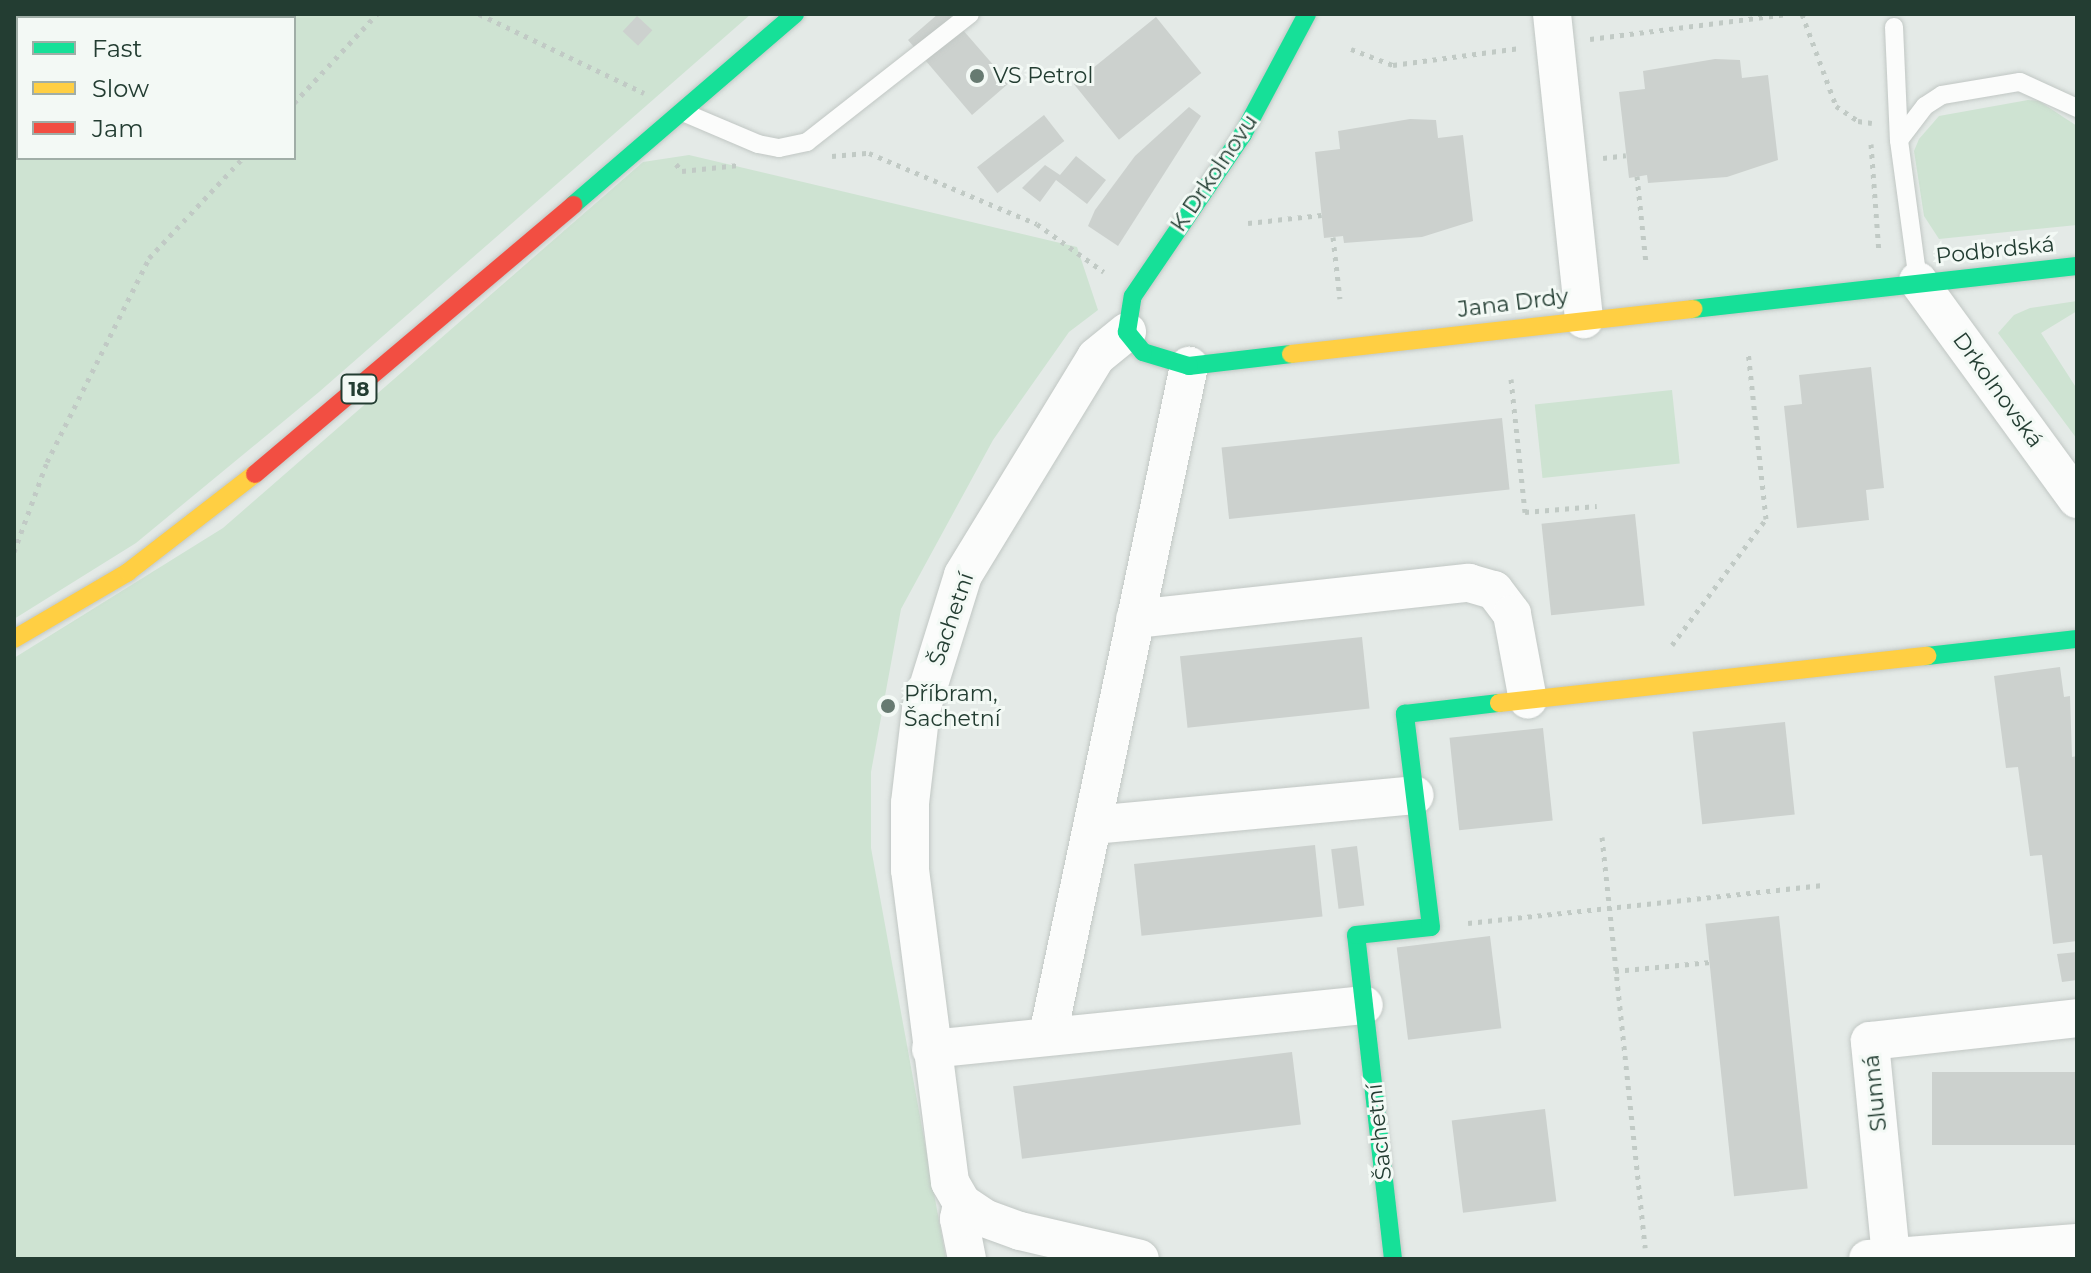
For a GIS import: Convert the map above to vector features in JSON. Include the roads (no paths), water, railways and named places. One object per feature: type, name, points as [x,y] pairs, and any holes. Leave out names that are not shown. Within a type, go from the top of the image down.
[{"type":"street","name":"18","points":[[14,639],[128,572],[289,448],[685,113],[795,14]]},
{"type":"street","name":"K Drkolnovu","points":[[1127,332],[1127,314],[1144,275],[1243,134],[1307,14]]},
{"type":"street","points":[[1553,29],[1584,319]]},
{"type":"street","name":"Podbrdská","points":[[1918,281],[2077,266]]},
{"type":"street","name":"Jana Drdy","points":[[1127,332],[1143,352],[1158,360],[1189,366],[1918,281]]},
{"type":"street","name":"Drkolnovská","points":[[1918,281],[2077,499]]},
{"type":"street","name":"Šachetní","points":[[967,1259],[959,1219],[962,1203],[950,1182],[910,870],[910,803],[921,710],[963,575],[1096,357],[1127,332]]},
{"type":"street","points":[[1048,1035],[1189,366]]},
{"type":"street","points":[[1135,619],[1469,583],[1494,590],[1512,614],[1528,700]]},
{"type":"street","points":[[1093,825],[1415,795],[1405,714],[2077,639]]},
{"type":"street","name":"Šachetní","points":[[1393,1259],[1356,935],[1431,927],[1415,795]]},
{"type":"street","points":[[931,1049],[1364,1005]]},
{"type":"street","name":"Slunná","points":[[2077,1018],[1870,1041],[1878,1258],[2077,1243]]},
{"type":"street","points":[[962,1203],[984,1218],[1020,1231],[1140,1259]]},
{"type":"lane","points":[[685,113],[758,144],[779,148],[807,142],[970,14]]},
{"type":"lane","points":[[1894,27],[1899,140],[1918,281]]},
{"type":"lane","points":[[1899,140],[1925,106],[1942,95],[2020,82],[2077,108]]},
{"type":"place","name":"VS Petrol","points":[[977,76]]},
{"type":"place","name":"Příbram, Šachetní","points":[[888,706]]}]
